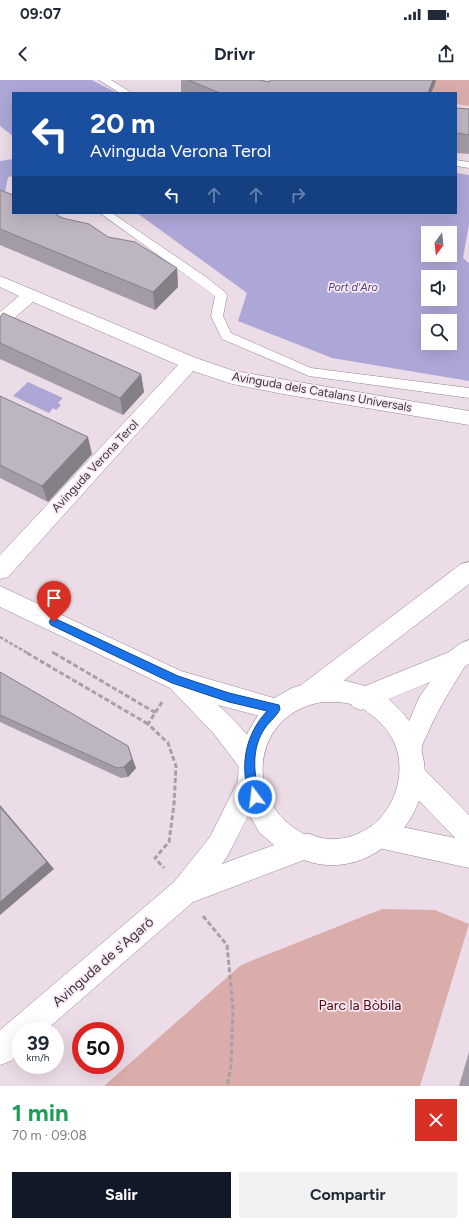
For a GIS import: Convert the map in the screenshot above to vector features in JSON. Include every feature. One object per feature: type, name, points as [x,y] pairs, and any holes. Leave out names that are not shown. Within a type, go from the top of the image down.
[{"type":"street","name":"Avinguda dels Catalans Universals","points":[[0,281],[190,363],[232,377],[283,388],[469,418]]},
{"type":"street","points":[[0,321],[31,294]]},
{"type":"street","name":"Avinguda Verona Terol","points":[[0,570],[190,363]]},
{"type":"street","points":[[309,693],[469,571]]},
{"type":"street","points":[[0,596],[176,680],[229,697],[275,709]]},
{"type":"street","points":[[361,699],[463,654]]},
{"type":"street","points":[[408,749],[429,704],[463,654]]},
{"type":"street","points":[[176,680],[223,726],[250,771],[262,810],[270,821],[294,840],[307,846],[334,851],[347,850],[360,848],[383,836],[392,829],[405,810],[410,799],[413,776],[408,749],[397,728],[381,711],[361,699],[348,694],[335,692],[309,693],[288,700],[275,709],[265,719],[257,731],[252,745],[250,771],[219,846],[184,892]]},
{"type":"street","points":[[413,776],[469,834]]},
{"type":"street","points":[[383,836],[469,855]]},
{"type":"street","points":[[184,892],[307,846]]},
{"type":"street","name":"Avinguda de s'Agaró","points":[[34,1022],[184,892]]},
{"type":"street","name":"Avinguda de s'Agaró","points":[[0,1050],[12,1040]]},
{"type":"lane","points":[[104,80],[124,92]]},
{"type":"lane","points":[[457,163],[469,165]]},
{"type":"lane","points":[[106,214],[202,280],[221,295],[217,316],[226,336],[309,372],[469,393]]},
{"type":"path","points":[[0,637],[148,724],[168,742],[176,766],[174,804],[169,842],[155,858],[227,945],[233,1008],[231,1066],[227,1086]]},
{"type":"path","points":[[47,649],[156,712]]},
{"type":"path","points":[[148,724],[176,680]]},
{"type":"green space","points":[[271,80],[469,80],[469,106],[457,104],[457,92],[350,92]]},
{"type":"green space","name":"Parc la Bòbila","points":[[382,909],[435,910],[469,924],[420,1086],[104,1086],[118,1074],[124,1074],[124,1068],[241,965]]},
{"type":"water","points":[[0,80],[92,80],[115,92],[12,92],[12,135],[0,126]]},
{"type":"water","points":[[12,159],[12,176],[8,177],[5,193],[0,192],[0,161]]},
{"type":"water","name":"Port d'Aro","points":[[457,173],[469,175],[469,224],[463,258],[469,263],[469,381],[332,358],[238,321],[247,293],[138,214],[457,214]]},
{"type":"water","points":[[28,382],[63,398],[58,403],[61,405],[56,410],[53,408],[49,413],[13,396]]},
{"type":"building","points":[[188,80],[260,80],[269,82],[270,80],[433,80],[428,92],[218,92]]},
{"type":"building","points":[[457,108],[469,109],[469,135],[457,133]]},
{"type":"building","points":[[0,190],[12,195],[12,214],[56,214],[62,218],[89,224],[108,237],[135,242],[177,268],[153,292],[0,229]]},
{"type":"building","points":[[3,313],[141,374],[120,398],[0,343],[0,317]]},
{"type":"building","points":[[0,396],[88,437],[42,486],[0,465]]},
{"type":"building","points":[[0,672],[128,746],[132,759],[124,767],[117,768],[0,715]]},
{"type":"building","points":[[0,807],[47,862],[0,902]]},
{"type":"route","points":[[54,622],[176,680],[229,697],[275,709],[265,719],[257,731],[252,745],[249,759],[249,772],[255,797]]}]
